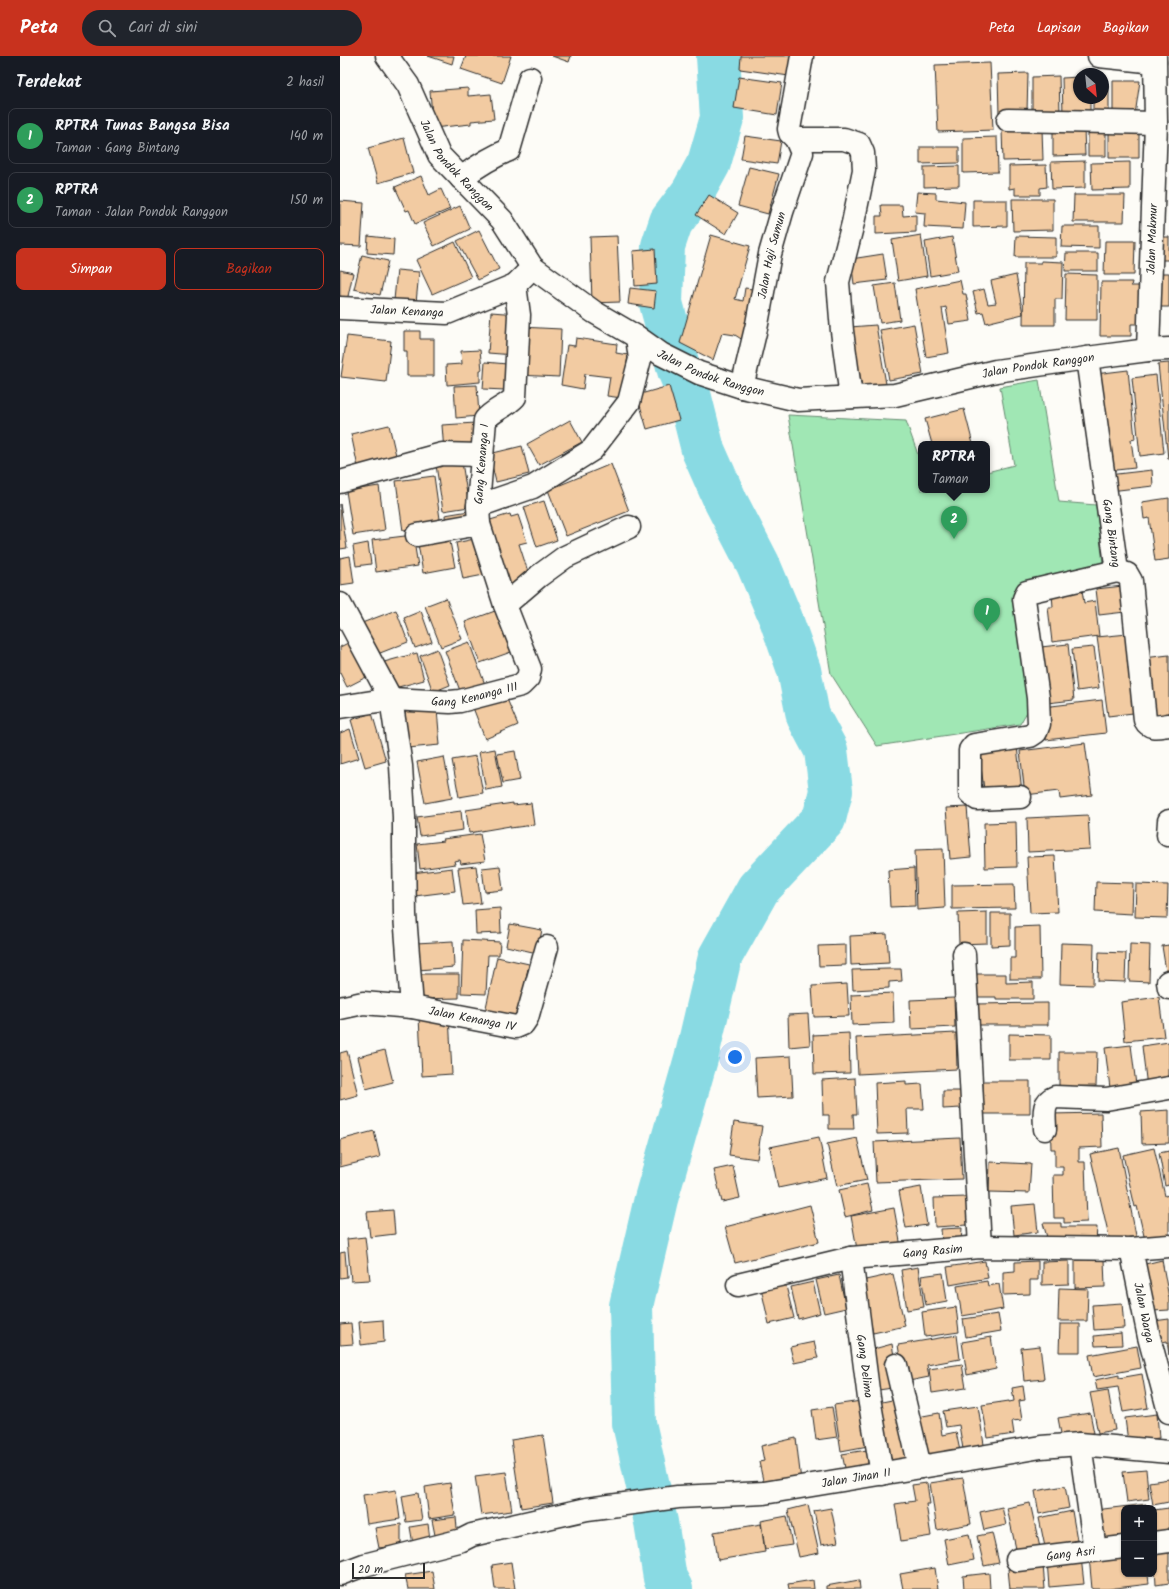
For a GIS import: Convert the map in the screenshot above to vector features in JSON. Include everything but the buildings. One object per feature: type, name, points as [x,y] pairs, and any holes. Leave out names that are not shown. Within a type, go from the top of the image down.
[{"type":"street","name":"Jalan Pondok Ranggon","points":[[386,56],[408,85],[439,155],[502,220],[532,267],[594,312],[637,337],[661,354],[699,373],[742,387],[798,400],[895,395],[996,371],[1158,349]]},
{"type":"street","points":[[802,56],[792,134],[844,138],[858,144],[863,153],[864,170],[860,192],[838,282],[842,331],[851,397]]},
{"type":"street","points":[[1099,56],[1155,59]]},
{"type":"street","name":"Jalan Makmur","points":[[1155,59],[1158,349]]},
{"type":"street","points":[[461,178],[478,165],[495,155],[509,150],[530,78]]},
{"type":"street","points":[[1008,120],[1156,123]]},
{"type":"street","name":"Jalan Haji Samun","points":[[742,387],[757,324],[770,254],[782,212],[802,153],[792,134]]},
{"type":"street","name":"Jalan Kenanga","points":[[340,308],[447,313],[516,285],[532,267]]},
{"type":"street","name":"Gang Kenanga I","points":[[505,605],[478,515],[481,455],[485,420],[489,414],[510,403],[515,397],[519,315],[516,285]]},
{"type":"street","points":[[417,535],[478,515],[533,487],[592,450],[629,402],[640,359],[637,337]]},
{"type":"street","name":"Gang Bintang","points":[[1086,358],[1117,571],[1127,574],[1130,581],[1145,720],[1151,727],[1169,725]]},
{"type":"street","points":[[340,482],[442,454],[481,455]]},
{"type":"street","points":[[505,605],[539,576],[565,557],[629,527]]},
{"type":"street","points":[[1020,797],[977,799],[973,797],[970,793],[970,750],[974,745],[1030,736],[1036,732],[1039,724],[1038,698],[1024,599],[1025,594],[1027,592],[1117,571]]},
{"type":"street","points":[[340,604],[391,699],[401,766],[404,817],[406,915],[412,1007]]},
{"type":"street","name":"Gang Kenanga III","points":[[340,707],[391,699],[450,702],[460,701],[521,685],[528,678],[530,669],[505,605]]},
{"type":"street","name":"Jalan Kenanga IV","points":[[340,1008],[363,1003],[412,1007],[516,1027],[523,1024],[527,1018],[547,947]]},
{"type":"street","points":[[964,954],[980,1247]]},
{"type":"street","points":[[1045,1129],[1046,1103],[1055,1097],[1106,1099],[1169,1088]]},
{"type":"street","points":[[1131,1249],[1169,1246]]},
{"type":"street","name":"Gang Rasim","points":[[738,1285],[851,1258],[980,1247],[1131,1249]]},
{"type":"street","name":"Jalan Warga","points":[[1131,1249],[1149,1337],[1169,1412]]},
{"type":"street","name":"Gang Delima","points":[[851,1258],[869,1398],[882,1474]]},
{"type":"street","points":[[896,1365],[920,1467]]},
{"type":"street","points":[[1080,1444],[1095,1550]]},
{"type":"street","name":"Jalan Jinan II","points":[[340,1574],[364,1565],[462,1540],[472,1535],[586,1509],[678,1497],[764,1493],[1041,1447],[1080,1444],[1169,1452]]},
{"type":"street","points":[[1157,1543],[1169,1541]]},
{"type":"street","name":"Gang Asri","points":[[1017,1560],[1121,1547]]},
{"type":"green space","points":[[1039,380],[1059,502],[1096,505],[1104,572],[1020,592],[1036,696],[1020,724],[877,746],[831,674],[788,415],[906,421],[918,455],[918,493],[990,493],[990,471],[1014,465],[1000,387]]},
{"type":"waterway","points":[[671,1589],[665,1578],[656,1522],[634,1423],[631,1306],[656,1199],[697,1055],[720,957],[758,889],[824,819],[831,791],[826,750],[808,716],[799,670],[781,619],[758,564],[726,502],[703,450],[689,394],[679,370],[661,303],[663,246],[671,222],[692,194],[709,163],[722,118],[718,56]]},
{"type":"place","name":"RPTRA","points":[[954,539]]},
{"type":"place","name":"RPTRA Tunas Bangsa Bisa","points":[[987,631]]}]
